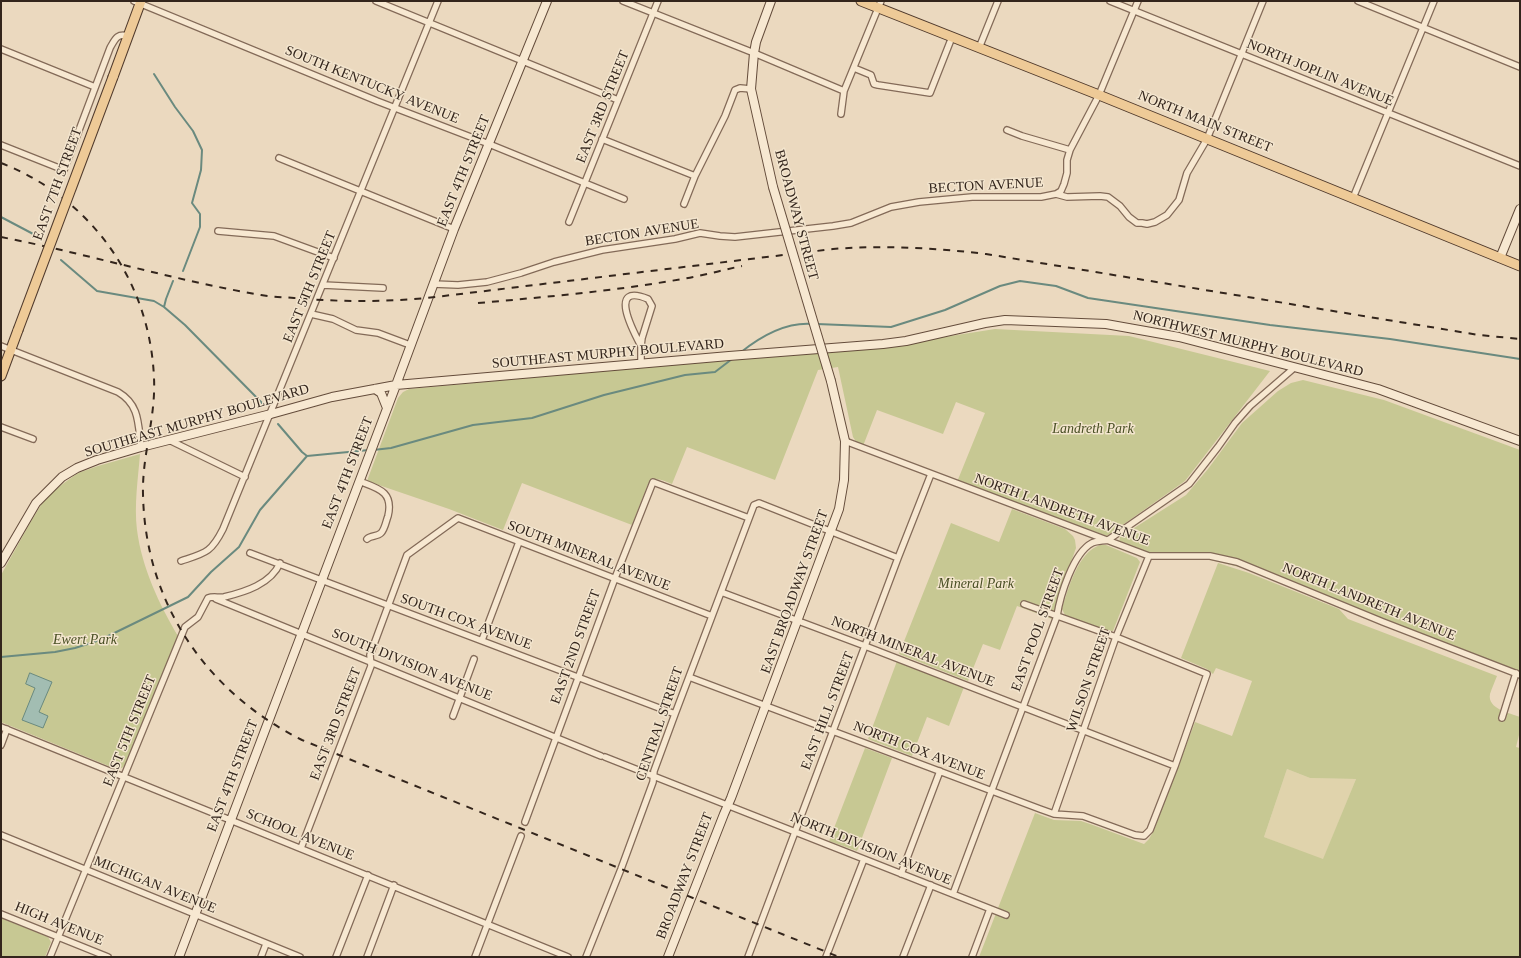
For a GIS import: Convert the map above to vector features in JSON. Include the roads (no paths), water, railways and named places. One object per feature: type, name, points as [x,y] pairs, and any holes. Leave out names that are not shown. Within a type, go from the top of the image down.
[{"type":"main road","name":"NORTH MAIN STREET","points":[[861,1],[879,4],[952,37],[1520,266]]},
{"type":"main road","name":"EAST 7TH STREET","points":[[1,376],[128,36],[138,2]]},
{"type":"street","points":[[376,1],[618,100]]},
{"type":"street","name":"EAST 5TH STREET","points":[[181,561],[206,552],[214,545],[224,529],[272,414],[438,1]]},
{"type":"street","name":"EAST 4TH STREET","points":[[179,957],[454,229],[547,1]]},
{"type":"street","points":[[623,1],[754,53],[844,91]]},
{"type":"street","name":"EAST 3RD STREET","points":[[569,222],[658,1]]},
{"type":"street","points":[[754,53],[756,42],[771,1]]},
{"type":"street","points":[[979,48],[998,1]]},
{"type":"street","name":"NORTH JOPLIN AVENUE","points":[[1110,1],[1520,166]]},
{"type":"street","name":"BECTON AVENUE","points":[[433,284],[458,286],[487,282],[554,262],[602,250],[700,234],[734,237],[851,223],[892,207],[919,202],[972,197],[1041,197],[1056,194],[1061,191],[1064,184],[1067,173],[1067,160],[1070,150],[1099,95],[1138,1]]},
{"type":"street","points":[[1056,194],[1067,197],[1108,197],[1120,206],[1129,217],[1137,223],[1147,224],[1162,219],[1173,210],[1182,193],[1187,173],[1207,139],[1263,1]]},
{"type":"street","points":[[1358,1],[1520,67]]},
{"type":"street","points":[[1353,198],[1434,1]]},
{"type":"street","name":"SOUTH KENTUCKY AVENUE","points":[[138,2],[395,108],[489,144],[624,199]]},
{"type":"street","points":[[841,114],[844,91],[879,4]]},
{"type":"street","name":"EAST 7TH STREET","points":[[1,145],[64,170],[95,87],[115,39],[121,35],[128,36]]},
{"type":"street","points":[[854,68],[871,75],[874,84],[878,86],[930,92],[952,37]]},
{"type":"street","points":[[1,49],[95,87]]},
{"type":"street","name":"BROADWAY STREET","points":[[754,53],[751,89],[773,187],[830,381]]},
{"type":"street","points":[[684,204],[695,176],[725,116],[735,90],[740,88],[751,89]]},
{"type":"street","points":[[1007,130],[1070,150]]},
{"type":"street","points":[[602,139],[695,176]]},
{"type":"street","points":[[279,158],[454,229]]},
{"type":"street","points":[[1500,258],[1520,209]]},
{"type":"street","points":[[218,231],[274,236],[334,258]]},
{"type":"street","points":[[323,285],[383,288]]},
{"type":"street","points":[[641,346],[625,309],[628,298],[634,296],[648,299],[652,306],[641,346],[641,364]]},
{"type":"street","points":[[311,314],[333,319],[356,330],[378,333],[410,345]]},
{"type":"street","name":"NORTHWEST MURPHY BOULEVARD","points":[[844,348],[906,341],[984,323],[1004,320],[1106,324],[1179,337],[1398,396],[1520,441]]},
{"type":"street","points":[[1,346],[118,392],[128,398],[136,412],[141,447]]},
{"type":"street","name":"SOUTHEAST MURPHY BOULEVARD","points":[[1,564],[36,503],[62,478],[77,468],[97,460],[141,447],[272,414],[332,396],[396,385],[729,356],[844,348]]},
{"type":"street","name":"EAST POOL STREET","points":[[953,894],[1057,616],[1060,599],[1080,555],[1093,543],[1108,540],[1189,484],[1218,448],[1235,423],[1250,406],[1294,368]]},
{"type":"street","name":"EAST BROADWAY STREET","points":[[728,805],[839,509],[843,490],[845,441],[830,381]]},
{"type":"street","points":[[375,389],[381,393],[387,408]]},
{"type":"street","points":[[1,427],[33,439]]},
{"type":"street","points":[[168,440],[245,477]]},
{"type":"street","name":"NORTH LANDRETH AVENUE","points":[[845,441],[1149,556],[1210,556],[1237,562],[1383,622],[1518,674]]},
{"type":"street","name":"EAST HILL STREET","points":[[748,957],[931,474]]},
{"type":"street","points":[[359,481],[383,492],[388,498],[389,502],[387,518],[382,530],[378,535],[370,536],[367,539]]},
{"type":"street","name":"EAST 2ND STREET","points":[[525,822],[615,578],[653,482],[749,518]]},
{"type":"street","name":"CENTRAL STREET","points":[[586,957],[653,782],[653,776],[675,714],[754,505],[759,502],[832,531]]},
{"type":"street","name":"EAST 3RD STREET","points":[[301,848],[371,666],[370,655],[407,555],[458,518]]},
{"type":"street","name":"SOUTH MINERAL AVENUE","points":[[458,518],[712,616]]},
{"type":"street","points":[[832,531],[898,558]]},
{"type":"street","points":[[482,640],[519,542]]},
{"type":"street","name":"SOUTH COX AVENUE","points":[[250,553],[280,563],[388,606],[482,640],[675,714]]},
{"type":"street","name":"WILSON STREET","points":[[1054,814],[1084,732],[1116,637],[1149,556]]},
{"type":"street","points":[[213,597],[225,597],[256,586],[272,576],[280,563]]},
{"type":"street","points":[[721,592],[798,620]]},
{"type":"street","name":"EAST 5TH STREET","points":[[50,957],[125,777],[183,629],[186,624],[197,618],[207,599],[213,597]]},
{"type":"street","name":"SOUTH DIVISION AVENUE","points":[[213,597],[603,756],[728,805]]},
{"type":"street","points":[[1024,604],[1116,637],[1207,674],[1175,766]]},
{"type":"street","name":"NORTH MINERAL AVENUE","points":[[798,620],[1175,766]]},
{"type":"street","points":[[453,716],[474,659]]},
{"type":"street","points":[[1502,718],[1518,674]]},
{"type":"street","name":"NORTH COX AVENUE","points":[[689,677],[1054,814],[1083,816],[1135,836],[1144,836],[1150,830],[1175,766]]},
{"type":"street","name":"SCHOOL AVENUE","points":[[1,727],[568,957]]},
{"type":"street","points":[[1,745],[7,729]]},
{"type":"street","points":[[901,874],[940,771]]},
{"type":"street","name":"BROADWAY STREET","points":[[668,957],[728,805]]},
{"type":"street","name":"NORTH DIVISION AVENUE","points":[[728,805],[1006,915]]},
{"type":"street","name":"MICHIGAN AVENUE","points":[[1,836],[300,957]]},
{"type":"street","points":[[475,957],[521,836]]},
{"type":"street","points":[[826,957],[864,859]]},
{"type":"street","points":[[336,957],[368,875]]},
{"type":"street","points":[[903,957],[930,885]]},
{"type":"street","points":[[367,957],[394,886]]},
{"type":"street","points":[[972,957],[990,909]]},
{"type":"street","name":"HIGH AVENUE","points":[[1,914],[108,957]]},
{"type":"street","points":[[261,957],[266,944]]},
{"type":"waterway","points":[[154,74],[175,107],[193,131],[202,150],[201,170],[192,203],[200,214],[200,227],[183,271]]},
{"type":"waterway","points":[[1,217],[37,236]]},
{"type":"waterway","points":[[61,260],[97,291],[154,301],[164,307],[185,325],[262,403]]},
{"type":"waterway","points":[[164,307],[173,281]]},
{"type":"waterway","points":[[817,324],[891,327],[945,310],[1000,286],[1020,281],[1056,286],[1088,298],[1270,325],[1390,339],[1520,359]]},
{"type":"waterway","points":[[740,353],[756,341],[774,331],[792,325],[812,324]]},
{"type":"waterway","points":[[373,450],[391,448],[473,425],[532,418],[604,395],[685,375],[715,372],[732,359]]},
{"type":"waterway","points":[[278,424],[307,456],[369,450]]},
{"type":"waterway","points":[[1,657],[55,652],[75,648],[100,640],[188,597],[211,572],[239,547],[260,510],[307,456]]},
{"type":"railway","points":[[1,163],[33,178],[62,198],[88,221],[110,247],[128,277],[141,308],[150,342],[154,378],[153,407],[143,479],[143,494],[146,534],[155,572],[169,607],[187,640],[210,670],[237,697],[268,720],[302,740],[839,957]]},
{"type":"railway","points":[[1,237],[228,289],[269,296],[344,301],[427,298],[833,249],[891,247],[948,250],[986,254],[1479,335],[1520,339]]},
{"type":"railway","points":[[478,303],[631,287],[690,278],[742,266]]},
{"type":"park label","name":"Landreth Park","points":[[1093,429]]},
{"type":"park label","name":"Mineral Park","points":[[976,584]]},
{"type":"park label","name":"Ewert Park","points":[[85,640]]}]
